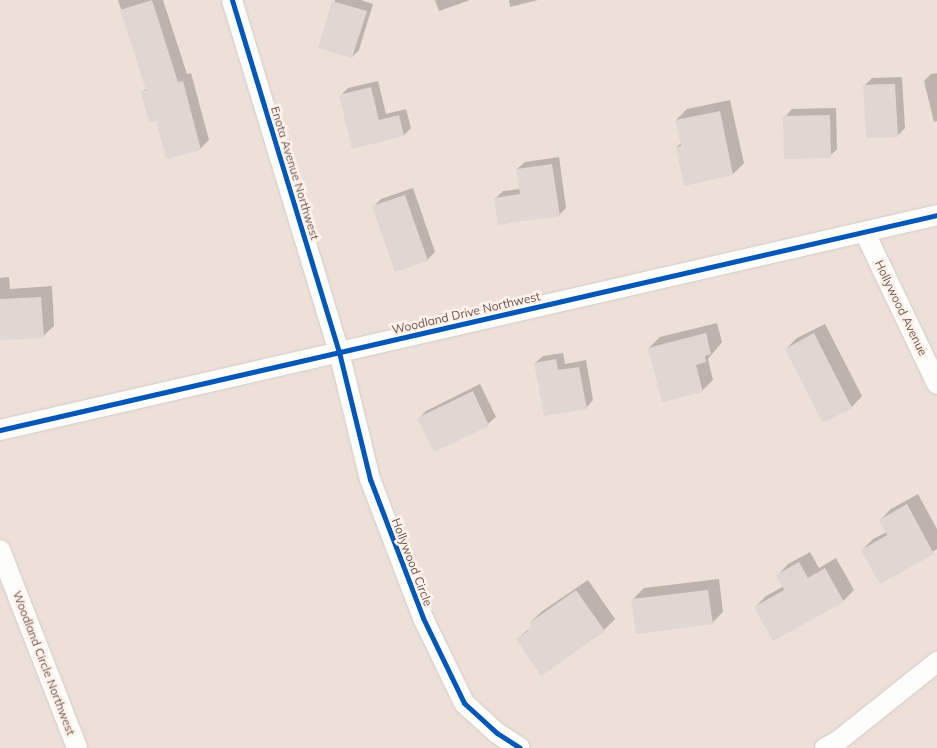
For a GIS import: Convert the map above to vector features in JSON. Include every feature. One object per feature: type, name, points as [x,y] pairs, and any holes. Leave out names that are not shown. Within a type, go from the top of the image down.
[{"type":"street","name":"Enota Avenue Northwest","points":[[232,0],[339,352]]},
{"type":"street","name":"Woodland Drive Northwest","points":[[0,430],[937,215]]},
{"type":"street","name":"Hollywood Avenue","points":[[865,233],[937,384]]},
{"type":"street","name":"Hollywood Circle","points":[[339,352],[370,479],[423,618],[464,703],[498,733],[520,748]]},
{"type":"street","name":"Woodland Circle Northwest","points":[[0,550],[78,748]]},
{"type":"street","points":[[825,748],[838,741],[937,662]]},
{"type":"shaded area","points":[[0,0],[937,0],[937,748],[0,748]]},
{"type":"building","points":[[152,0],[178,82],[183,81],[201,150],[166,159],[156,121],[149,123],[141,92],[146,90],[120,10]]},
{"type":"building","points":[[332,1],[367,11],[352,58],[318,48]]},
{"type":"building","points":[[895,84],[898,137],[866,138],[863,85]]},
{"type":"building","points":[[371,87],[379,120],[399,115],[404,136],[352,149],[339,95]]},
{"type":"building","points":[[720,111],[733,175],[684,186],[676,147],[681,146],[675,120]]},
{"type":"building","points":[[830,115],[831,158],[784,159],[783,116]]},
{"type":"building","points":[[552,164],[560,216],[498,225],[494,198],[520,194],[516,169]]},
{"type":"building","points":[[405,195],[428,261],[395,272],[372,206]]},
{"type":"building","points":[[41,297],[44,338],[0,340],[0,299]]},
{"type":"building","points":[[706,333],[711,354],[705,356],[706,362],[696,365],[703,392],[662,402],[648,348]]},
{"type":"building","points":[[814,333],[852,408],[823,423],[785,349]]},
{"type":"building","points":[[556,359],[558,370],[579,367],[587,409],[544,416],[534,363]]},
{"type":"building","points":[[473,391],[489,426],[434,452],[417,418]]},
{"type":"building","points":[[907,504],[934,554],[880,584],[861,550],[887,535],[879,520]]},
{"type":"building","points":[[799,562],[808,578],[825,568],[844,602],[773,641],[754,607],[784,590],[776,575]]},
{"type":"building","points":[[576,590],[605,631],[541,676],[516,639],[532,628],[529,623]]},
{"type":"building","points":[[708,590],[713,624],[636,634],[631,599]]},
{"type":"cycle path","points":[[232,0],[339,352],[370,479],[423,618],[464,703],[497,733],[520,748]]},
{"type":"cycle path","points":[[0,430],[937,215]]}]
